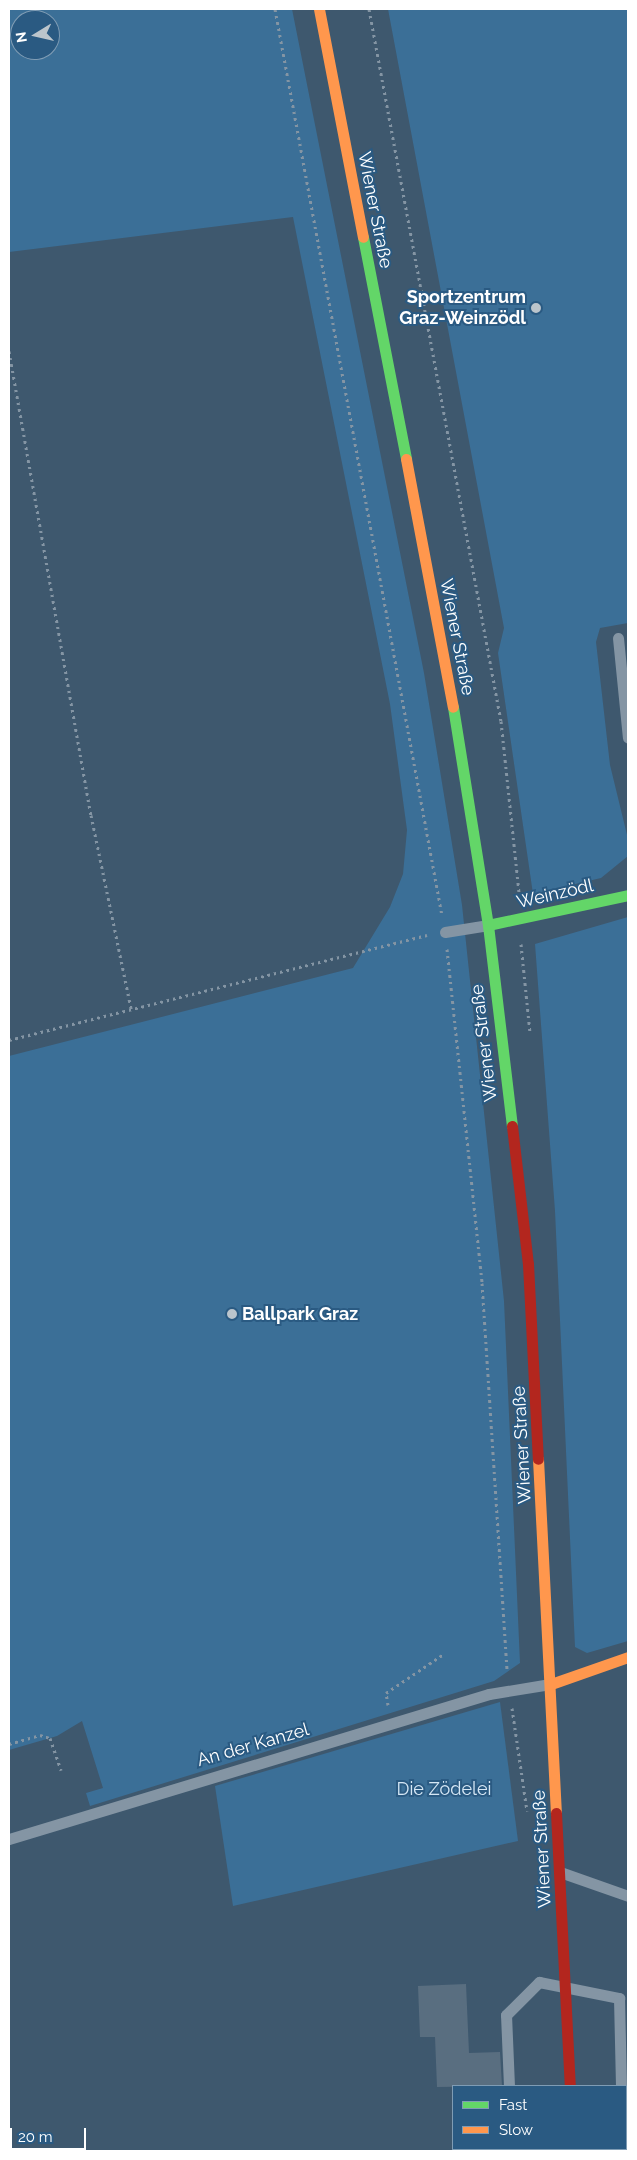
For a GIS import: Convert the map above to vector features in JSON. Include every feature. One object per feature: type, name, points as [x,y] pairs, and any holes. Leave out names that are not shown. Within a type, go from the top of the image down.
[{"type":"main road","name":"Wiener Straße","points":[[319,9],[453,706],[488,925],[528,1264],[551,1684],[570,2085]]},
{"type":"main road","name":"Weinzödl","points":[[488,925],[628,896]]},
{"type":"main road","points":[[551,1684],[628,1657]]},
{"type":"lane","points":[[618,638],[628,738]]},
{"type":"lane","points":[[445,932],[488,925]]},
{"type":"lane","name":"An der Kanzel","points":[[9,1839],[508,1692],[551,1684]]},
{"type":"lane","points":[[560,1872],[628,1896]]},
{"type":"lane","points":[[509,2085],[506,2015],[539,1982],[619,1998],[621,2085]]},
{"type":"path","points":[[275,9],[445,932],[482,1284],[508,1692],[528,1814]]},
{"type":"path","points":[[9,350],[92,824],[131,1010]]},
{"type":"path","points":[[9,1040],[237,986],[377,944],[445,932]]},
{"type":"path","points":[[386,1693],[446,1653]]},
{"type":"path","points":[[9,1744],[40,1735],[50,1738],[61,1770]]},
{"type":"green space","points":[[9,9],[292,9],[424,673],[462,905],[504,1301],[520,1663],[494,1681],[90,1806],[86,1793],[103,1788],[82,1721],[57,1736],[9,1750],[9,1056],[353,968],[390,907],[403,874],[407,830],[390,704],[293,217],[9,252]]},
{"type":"green space","name":"Sportzentrum Graz-Weinzödl","points":[[388,9],[628,9],[628,623],[600,628],[596,642],[610,765],[628,839],[628,856],[601,878],[533,894],[498,653],[504,628]]},
{"type":"green space","points":[[628,917],[628,1641],[587,1653],[575,1647],[555,1211],[535,944]]},
{"type":"green space","name":"Die Zödelei","points":[[500,1702],[518,1841],[233,1906],[215,1786]]},
{"type":"building","points":[[466,1984],[469,2053],[500,2052],[502,2085],[452,2085],[452,2087],[437,2087],[435,2037],[420,2037],[418,1986]]},
{"type":"traffic: fast","points":[[363,237],[406,459]]},
{"type":"traffic: fast","points":[[453,707],[488,925],[512,1126]]},
{"type":"traffic: fast","points":[[488,925],[628,895]]},
{"type":"traffic: slow","points":[[319,9],[363,237]]},
{"type":"traffic: slow","points":[[406,459],[453,707]]},
{"type":"traffic: slow","points":[[538,1459],[556,1813]]},
{"type":"traffic: slow","points":[[551,1684],[628,1657]]},
{"type":"traffic: jam","points":[[512,1126],[528,1264],[538,1459]]},
{"type":"traffic: jam","points":[[556,1813],[570,2085]]},
{"type":"place","name":"Sportzentrum Graz-Weinzödl","points":[[536,308]]},
{"type":"place","name":"Ballpark Graz","points":[[232,1314]]}]
